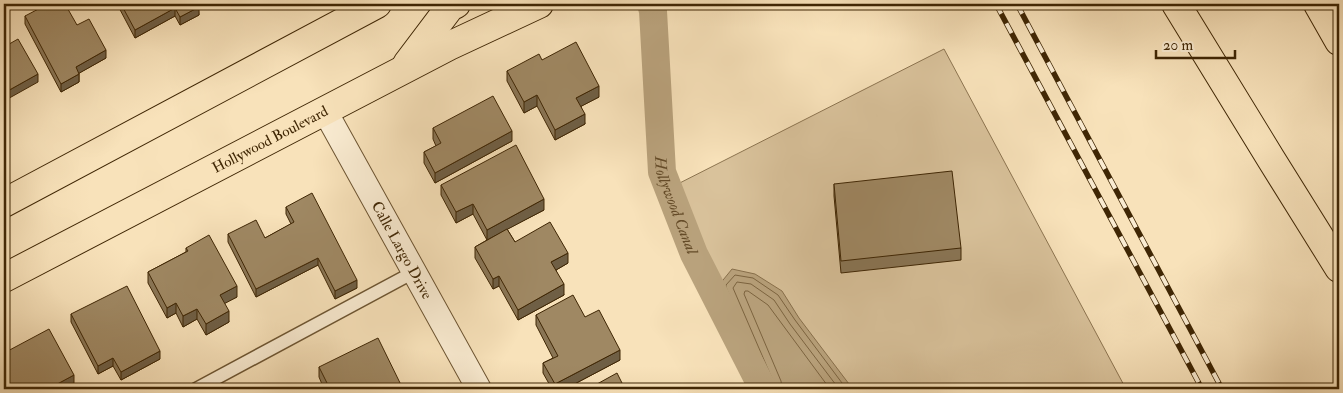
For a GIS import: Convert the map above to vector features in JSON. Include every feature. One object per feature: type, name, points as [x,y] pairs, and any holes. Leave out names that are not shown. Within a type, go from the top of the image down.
[{"type":"highway","points":[[4,203],[342,14],[377,4]]},
{"type":"highway","points":[[402,71],[450,7],[456,4]]},
{"type":"highway","name":"Hollywood Boulevard","points":[[4,278],[449,46],[538,4]]},
{"type":"highway","points":[[1176,4],[1339,268]]},
{"type":"highway","points":[[1318,4],[1339,41]]},
{"type":"street","name":"Calle Largo Drive","points":[[325,111],[479,389]]},
{"type":"lane","points":[[196,389],[414,272]]},
{"type":"shaded area","points":[[944,49],[1126,389],[748,389],[660,193]]},
{"type":"water","points":[[732,269],[755,274],[782,291],[799,318],[849,384],[864,389],[764,389],[719,285]]},
{"type":"building","points":[[48,4],[65,4],[77,25],[89,19],[106,50],[76,67],[79,74],[61,84],[25,16]]},
{"type":"building","points":[[121,4],[198,4],[199,7],[180,17],[175,8],[135,30]]},
{"type":"building","points":[[18,39],[38,74],[4,93],[4,47]]},
{"type":"building","points":[[576,42],[599,86],[576,98],[585,114],[555,130],[537,95],[524,102],[507,71],[539,54],[542,60]]},
{"type":"building","points":[[493,96],[512,131],[435,173],[424,152],[441,143],[433,128]]},
{"type":"building","points":[[516,145],[544,199],[487,230],[473,204],[456,212],[441,185]]},
{"type":"building","points":[[952,171],[961,248],[841,261],[834,184]]},
{"type":"building","points":[[312,193],[357,280],[335,291],[318,258],[256,289],[228,234],[256,220],[265,238],[294,222],[286,207]]},
{"type":"building","points":[[550,222],[568,253],[551,262],[564,284],[518,310],[499,276],[493,279],[475,247],[507,229],[515,242]]},
{"type":"building","points":[[209,235],[237,286],[220,295],[229,311],[206,324],[197,309],[183,316],[176,303],[167,308],[148,272],[188,251],[186,248]]},
{"type":"building","points":[[127,286],[160,351],[121,372],[113,358],[98,366],[71,314]]},
{"type":"building","points":[[573,295],[585,317],[599,310],[620,350],[555,384],[543,363],[558,356],[536,315]]},
{"type":"building","points":[[49,329],[74,375],[48,389],[17,389],[15,385],[5,389],[4,353]]},
{"type":"building","points":[[378,338],[403,389],[330,389],[319,367]]},
{"type":"building","points":[[617,373],[625,389],[588,389]]},
{"type":"waterway","name":"Hollywood Canal","points":[[651,4],[653,11],[662,172],[694,254],[763,389]]},
{"type":"railway","points":[[996,4],[1202,389]]},
{"type":"railway","points":[[1017,4],[1222,389]]}]
